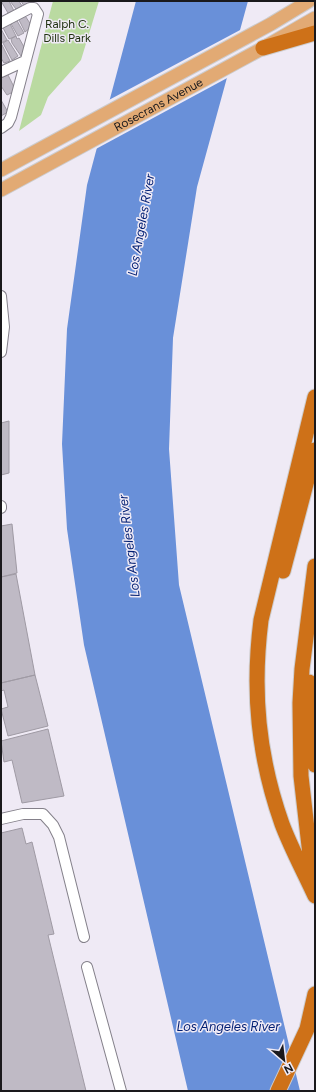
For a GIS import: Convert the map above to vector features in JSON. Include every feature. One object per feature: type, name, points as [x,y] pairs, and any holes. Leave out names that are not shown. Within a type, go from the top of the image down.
[{"type":"highway","points":[[263,48],[315,32]]},
{"type":"highway","points":[[315,397],[261,620],[258,647],[256,696],[266,767],[274,799],[283,825],[315,895]]},
{"type":"highway","points":[[260,722],[272,613],[315,450]]},
{"type":"highway","points":[[315,566],[300,703],[301,776],[315,895]]},
{"type":"highway","points":[[307,633],[315,765]]},
{"type":"highway","points":[[278,1091],[307,1030],[315,994]]},
{"type":"highway","points":[[273,1091],[287,1069],[307,1030]]},
{"type":"main road","name":"Rosecrans Avenue","points":[[1,170],[271,24],[309,1]]},
{"type":"main road","name":"Rosecrans Avenue","points":[[1,190],[263,48],[315,18]]},
{"type":"lane","points":[[1,23],[30,8],[36,10],[38,14],[11,117],[8,123],[1,128]]},
{"type":"lane","points":[[1,72],[25,61]]},
{"type":"lane","points":[[1,296],[4,327],[1,352]]},
{"type":"lane","points":[[1,819],[23,814],[43,814],[53,825],[60,837],[84,937]]},
{"type":"lane","points":[[87,967],[121,1091]]},
{"type":"green space","name":"Ralph C. Dills Park","points":[[53,1],[99,1],[81,60],[48,97],[41,115],[19,131]]},
{"type":"water","name":"Los Angeles River","points":[[136,1],[248,1],[197,187],[173,338],[169,449],[179,585],[300,1091],[188,1091],[84,645],[67,529],[62,444],[67,329],[87,185]]},
{"type":"pier","points":[[242,29],[229,77],[94,150],[107,101]]},
{"type":"building","points":[[1,1],[9,1],[14,11],[8,13]]},
{"type":"building","points":[[10,1],[19,1],[22,6],[16,9]]},
{"type":"building","points":[[21,1],[30,1],[31,3],[24,6]]},
{"type":"building","points":[[24,14],[31,25],[25,32],[18,18]]},
{"type":"building","points":[[16,19],[24,33],[18,36],[10,22]]},
{"type":"building","points":[[9,22],[16,36],[9,39],[2,26]]},
{"type":"building","points":[[1,29],[7,40],[1,43]]},
{"type":"building","points":[[16,36],[17,39],[19,38],[24,47],[23,55],[21,56],[11,39]]},
{"type":"building","points":[[8,40],[18,56],[12,60],[3,43]]},
{"type":"building","points":[[2,45],[10,61],[4,63],[1,58]]},
{"type":"building","points":[[7,73],[15,91],[7,95],[1,86],[1,75]]},
{"type":"building","points":[[1,100],[8,112],[1,116]]},
{"type":"building","points":[[9,421],[9,473],[1,475],[1,423]]},
{"type":"building","points":[[12,524],[17,573],[1,577],[1,526]]},
{"type":"building","points":[[16,574],[35,675],[1,683],[1,577]]},
{"type":"building","points":[[35,675],[48,726],[8,736],[1,709],[8,707],[4,690],[1,691],[1,683]]},
{"type":"building","points":[[48,729],[64,796],[22,803],[12,760],[4,762],[1,741]]},
{"type":"building","points":[[22,828],[26,844],[32,842],[54,934],[48,935],[86,1091],[1,1091],[1,833]]}]
